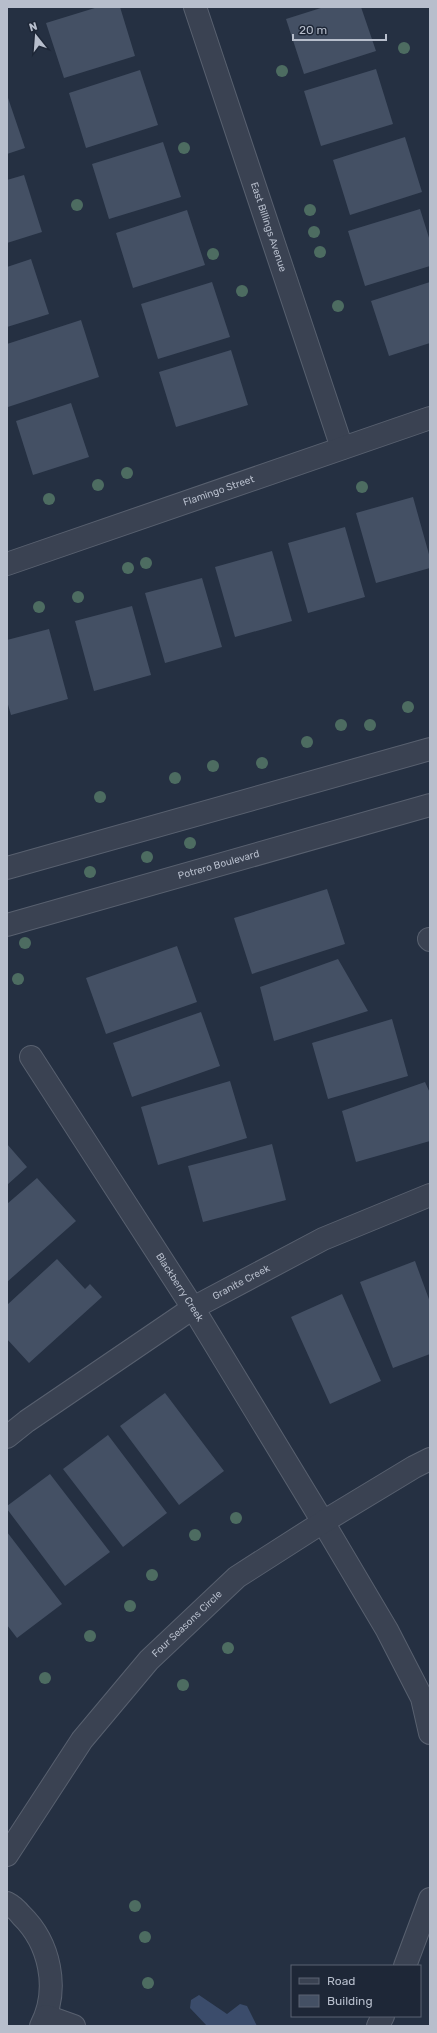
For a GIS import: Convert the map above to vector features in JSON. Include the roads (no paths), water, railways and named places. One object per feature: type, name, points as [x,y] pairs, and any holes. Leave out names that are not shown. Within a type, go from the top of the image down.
[{"type":"street","name":"East Billings Avenue","points":[[195,7],[342,448]]},
{"type":"street","name":"Flamingo Street","points":[[7,564],[430,418]]},
{"type":"street","points":[[7,868],[430,749]]},
{"type":"street","name":"Potrero Boulevard","points":[[7,925],[430,805]]},
{"type":"street","name":"Blackberry Creek","points":[[31,1057],[193,1308],[387,1630],[422,1698],[430,1733]]},
{"type":"street","name":"Granite Creek","points":[[7,1437],[27,1421],[193,1308],[323,1239],[430,1195]]},
{"type":"street","name":"Four Seasons Circle","points":[[7,1855],[82,1740],[149,1660],[237,1577],[323,1522],[414,1467],[430,1459]]},
{"type":"street","points":[[406,1965],[430,1899]]},
{"type":"street","points":[[7,1903],[33,1927],[47,1955],[51,1986],[43,2021],[74,2026]]},
{"type":"street","points":[[378,2026],[382,2017]]},
{"type":"water","points":[[199,1995],[227,2014],[240,2004],[247,2006],[257,2026],[207,2026],[190,2008],[191,2000]]}]
